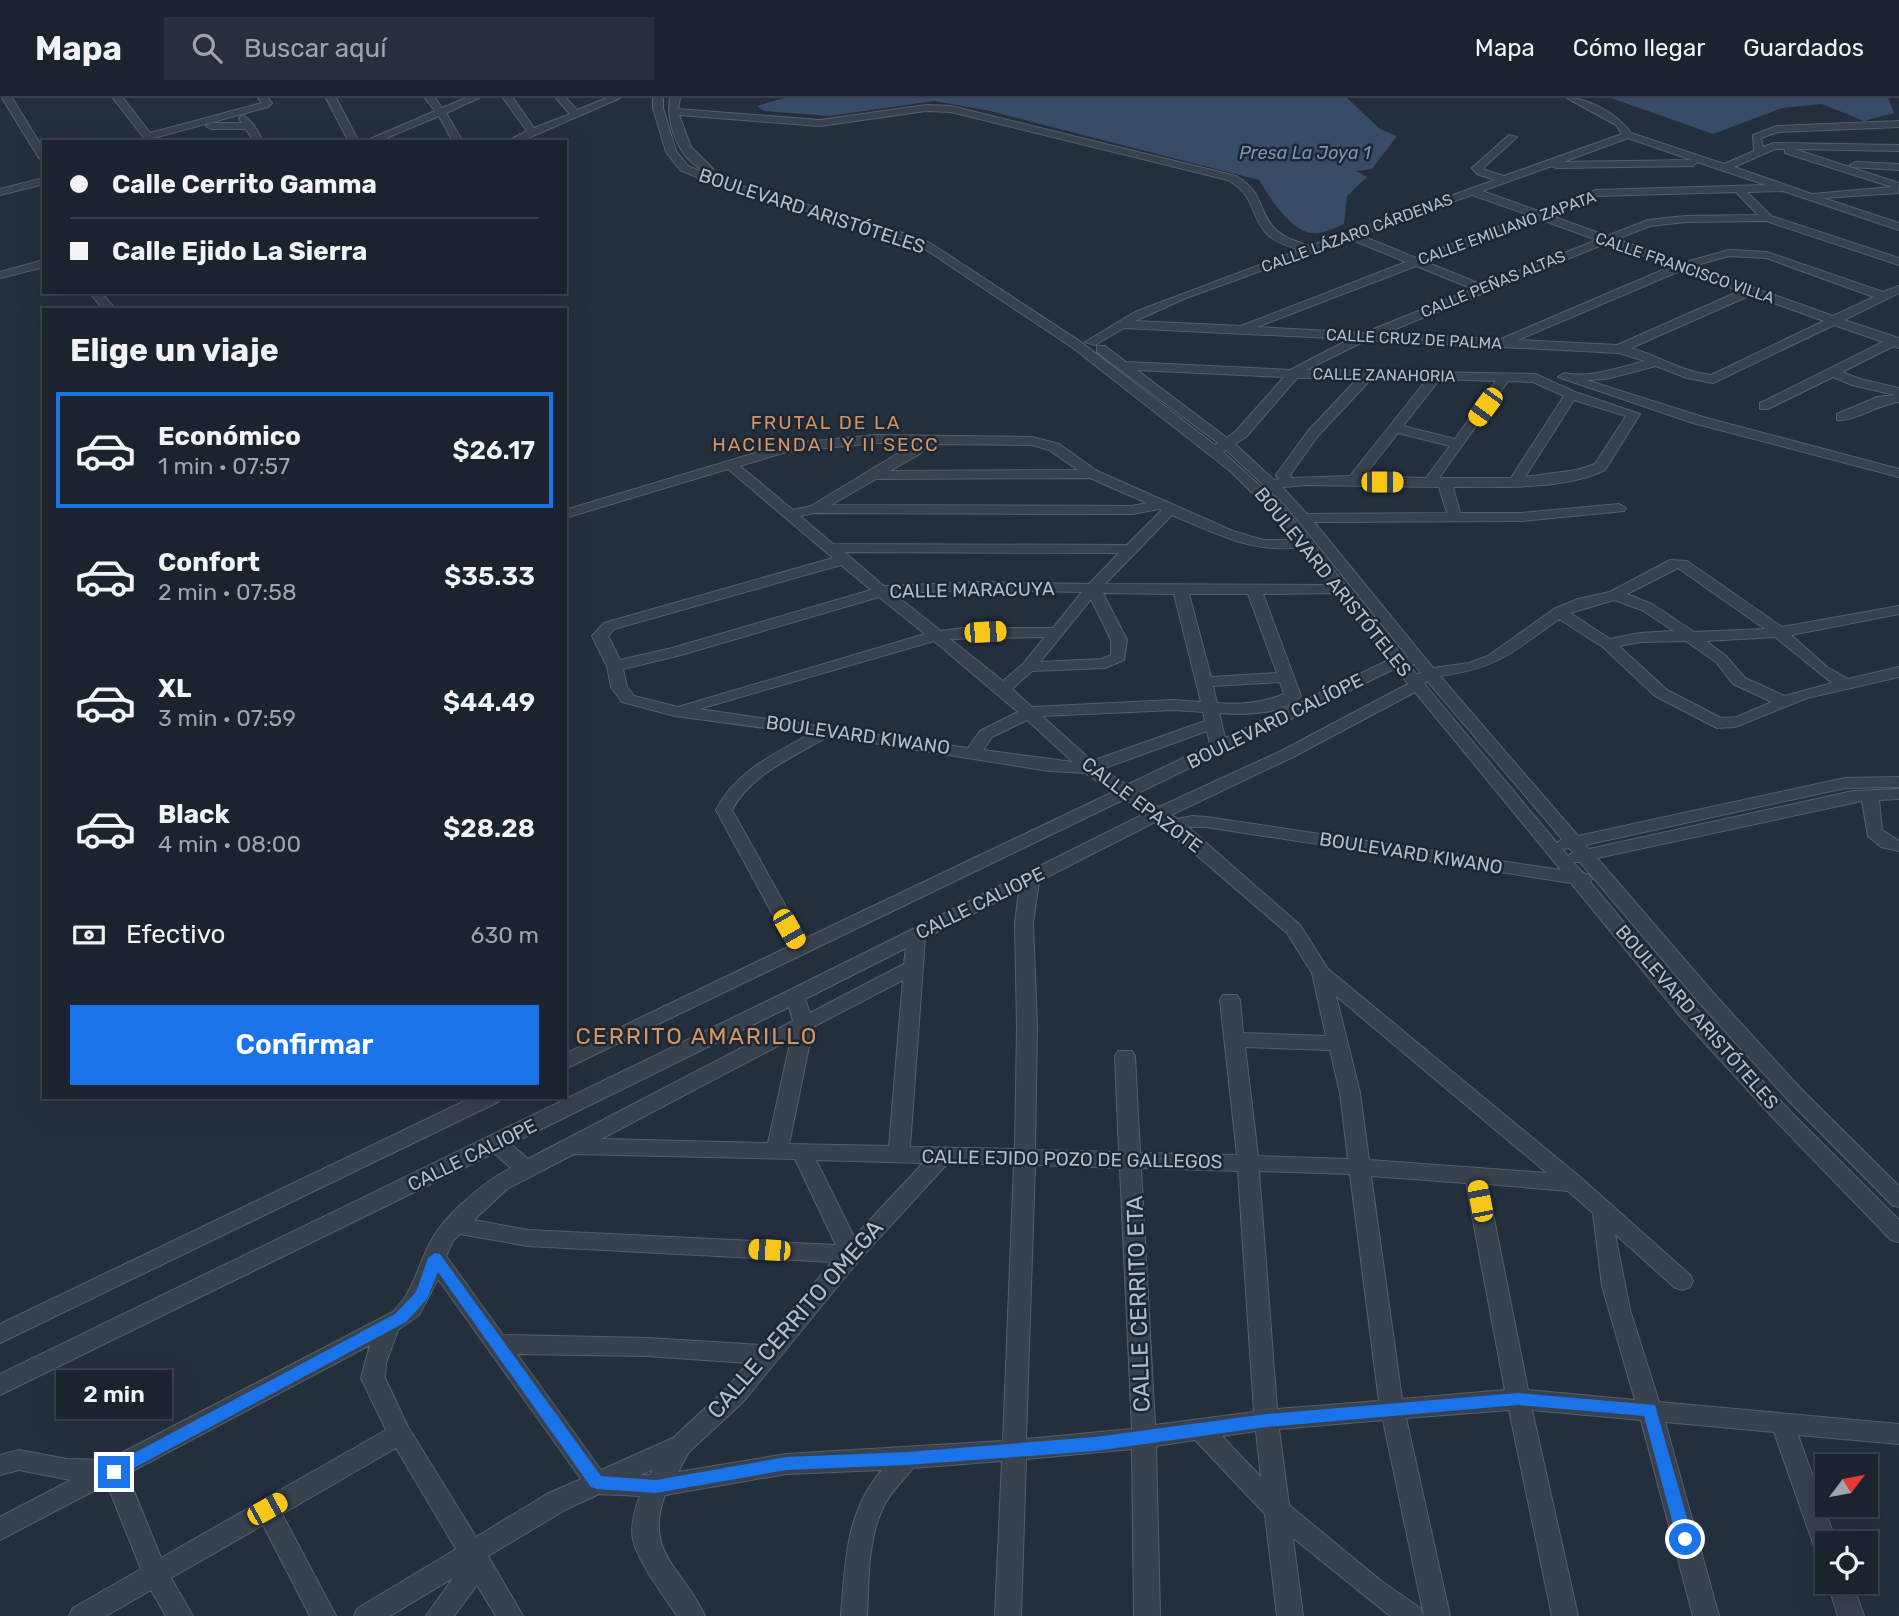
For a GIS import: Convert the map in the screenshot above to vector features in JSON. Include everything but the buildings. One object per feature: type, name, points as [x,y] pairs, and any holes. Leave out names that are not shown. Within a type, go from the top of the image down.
[{"type":"street","points":[[6,98],[42,155]]},
{"type":"street","points":[[118,98],[150,140],[266,104],[263,98]]},
{"type":"street","points":[[331,98],[353,140]]},
{"type":"street","points":[[430,98],[446,119],[457,140]]},
{"type":"street","points":[[381,139],[474,98]]},
{"type":"street","points":[[508,98],[533,132]]},
{"type":"street","points":[[561,98],[575,114]]},
{"type":"street","points":[[515,140],[613,98]]},
{"type":"street","points":[[1572,98],[1619,123],[1628,135],[1899,226]]},
{"type":"street","name":"BOULEVARD ARISTÓTELES","points":[[654,100],[671,152],[679,164],[702,177],[915,232],[939,242],[1126,366],[1221,447],[1278,510],[1302,543],[1369,622],[1419,670],[1579,848],[1741,1037],[1899,1199]]},
{"type":"street","points":[[674,105],[820,123],[926,108],[951,109],[1232,178],[1252,190],[1268,229],[1278,237],[1310,250]]},
{"type":"street","name":"BOULEVARD ARISTÓTELES","points":[[674,105],[688,153],[695,162],[724,177],[781,197]]},
{"type":"street","points":[[239,112],[258,140]]},
{"type":"street","points":[[1759,151],[1756,137],[1777,129],[1899,124]]},
{"type":"street","points":[[190,126],[250,127]]},
{"type":"street","name":"CALLE LÁZARO CÁRDENAS","points":[[1091,342],[1182,296],[1628,135]]},
{"type":"street","points":[[1503,179],[1477,169],[1512,137]]},
{"type":"street","points":[[1774,146],[1899,188]]},
{"type":"street","points":[[1724,168],[1774,146],[1899,148]]},
{"type":"street","points":[[1539,166],[1706,163]]},
{"type":"street","points":[[1834,165],[1899,167]]},
{"type":"street","points":[[0,192],[42,182]]},
{"type":"street","name":"CALLE EMILIANO ZAPATA","points":[[1240,330],[1601,192],[1785,187]]},
{"type":"street","points":[[1807,195],[1899,188]]},
{"type":"street","points":[[1738,189],[1767,218],[1899,262]]},
{"type":"street","name":"CALLE FRANCISCO VILLA","points":[[1472,191],[1897,343]]},
{"type":"street","name":"BOULEVARD ARISTÓTELES","points":[[811,205],[926,244],[1077,345],[1272,484],[1303,518],[1557,853],[1687,1011],[1783,1116],[1899,1234]]},
{"type":"street","name":"CALLE PEÑAS ALTAS","points":[[1221,447],[1241,434],[1295,372],[1366,336],[1648,223],[1669,220],[1767,218]]},
{"type":"street","points":[[1350,235],[1482,289]]},
{"type":"street","points":[[1500,344],[1682,266],[1715,255],[1757,253],[1886,297]]},
{"type":"street","points":[[2,271],[42,263]]},
{"type":"street","points":[[1836,321],[1899,289]]},
{"type":"street","points":[[1619,349],[1750,291]]},
{"type":"street","points":[[97,294],[108,308]]},
{"type":"street","name":"CALLE CRUZ DE PALMA","points":[[1122,324],[1619,349],[1701,377],[1720,377],[1836,321]]},
{"type":"street","points":[[1764,405],[1897,343]]},
{"type":"street","points":[[1295,372],[1299,351]]},
{"type":"street","points":[[1535,378],[1606,375],[1660,361]]},
{"type":"street","name":"CALLE ZANAHORIA","points":[[1126,366],[1535,378],[1571,395],[1626,410],[1634,416],[1600,467],[1580,474],[1514,483]]},
{"type":"street","points":[[1832,372],[1894,398]]},
{"type":"street","points":[[1287,482],[1283,475],[1293,459],[1328,415],[1370,373]]},
{"type":"street","points":[[1353,481],[1437,375]]},
{"type":"street","points":[[1438,482],[1459,443],[1504,377]]},
{"type":"street","points":[[1564,377],[1698,420],[1899,473]]},
{"type":"street","points":[[1856,382],[1894,398]]},
{"type":"street","points":[[1272,484],[1353,481],[1514,483],[1571,395]]},
{"type":"street","points":[[1842,417],[1894,398]]},
{"type":"street","points":[[1395,428],[1459,443]]},
{"type":"street","points":[[567,513],[763,453],[796,446],[875,439],[1040,442],[1054,447],[1092,474],[1228,534],[1262,544],[1281,546],[1302,543]]},
{"type":"street","points":[[814,509],[913,452],[926,440]]},
{"type":"street","name":"CALLE EPAZOTE","points":[[731,465],[828,548],[1003,689],[1088,768],[1167,819],[1294,929],[1321,973],[1573,1183],[1682,1281]]},
{"type":"street","points":[[870,475],[1092,474]]},
{"type":"street","points":[[1438,482],[1455,519]]},
{"type":"street","points":[[788,515],[814,509],[1164,507]]},
{"type":"street","points":[[1003,689],[1028,667],[1164,507]]},
{"type":"street","points":[[1303,518],[1455,519],[1556,515],[1619,508]]},
{"type":"street","points":[[828,548],[1129,549]]},
{"type":"street","points":[[615,666],[600,636],[609,626],[843,560]]},
{"type":"street","points":[[1419,670],[1472,667],[1493,659],[1559,612],[1583,602],[1615,595],[1675,562],[1719,588],[1777,631],[1822,670],[1844,684]]},
{"type":"street","name":"CALLE MARACUYA","points":[[615,666],[676,652],[881,591],[907,587],[1340,589]]},
{"type":"street","points":[[1028,667],[1105,663],[1119,657],[1119,640],[1093,588]]},
{"type":"street","points":[[1180,590],[1205,682],[1219,749]]},
{"type":"street","points":[[1254,590],[1277,659],[1293,693]]},
{"type":"street","points":[[1615,595],[1647,607],[1721,659],[1739,681],[1782,701]]},
{"type":"street","points":[[1608,644],[1634,637],[1743,635],[1848,624],[1899,610]]},
{"type":"street","points":[[1559,612],[1608,644],[1661,693],[1717,723],[1728,724],[1743,720],[1782,701],[1899,672]]},
{"type":"street","points":[[1369,622],[1365,626],[1388,659],[1381,670]]},
{"type":"street","points":[[675,711],[936,636],[1008,631],[1058,632]]},
{"type":"street","name":"BOULEVARD KIWANO","points":[[615,666],[619,687],[628,699],[675,711],[975,752],[1048,766],[1088,768]]},
{"type":"street","name":"BOULEVARD CALÍOPE","points":[[1128,792],[1219,749],[1293,693],[1381,670],[1419,670]]},
{"type":"street","name":"BOULEVARD CALÍOPE","points":[[1167,819],[1286,754],[1419,670]]},
{"type":"street","points":[[1205,682],[1293,693]]},
{"type":"street","points":[[748,720],[742,705],[751,689]]},
{"type":"street","points":[[975,752],[986,734],[1030,712],[1142,706],[1251,709],[1274,704],[1293,693]]},
{"type":"street","points":[[1088,768],[1213,723]]},
{"type":"street","points":[[801,950],[724,810],[728,798],[742,784],[826,732]]},
{"type":"street","points":[[1048,766],[1069,749]]},
{"type":"street","points":[[1557,853],[1845,783],[1899,782]]},
{"type":"street","name":"CALLE CALIOPE","points":[[567,1061],[1128,792]]},
{"type":"street","points":[[1579,848],[1870,794],[1899,794]]},
{"type":"street","points":[[1870,794],[1874,832],[1887,843],[1899,846]]},
{"type":"street","name":"BOULEVARD KIWANO","points":[[1167,819],[1206,822],[1606,881]]},
{"type":"street","name":"CALLE CALIOPE","points":[[3,1380],[496,1143],[1030,879],[1167,819]]},
{"type":"street","points":[[1009,1616],[1025,1157],[1027,1027],[1024,923],[1030,879]]},
{"type":"street","points":[[899,1156],[916,936]]},
{"type":"street","points":[[0,1529],[114,1472],[388,1325],[413,1308],[422,1295],[440,1244],[454,1225],[500,1183],[915,966]]},
{"type":"street","points":[[1321,973],[1350,1093],[1392,1408],[1437,1616]]},
{"type":"street","points":[[777,1151],[804,1026],[795,996]]},
{"type":"street","points":[[1230,1000],[1248,1163],[1266,1420],[1290,1616]]},
{"type":"street","points":[[1236,1040],[1338,1043]]},
{"type":"street","name":"CALLE CERRITO ETA","points":[[1125,1056],[1144,1439],[1147,1616]]},
{"type":"street","points":[[0,1334],[487,1099]]},
{"type":"street","points":[[496,1143],[525,1168]]},
{"type":"street","name":"CALLE EJIDO POZO DE GALLEGOS","points":[[569,1146],[1360,1167],[1573,1183]]},
{"type":"street","points":[[454,1225],[528,1238],[851,1254],[802,1153]]},
{"type":"street","name":"CALLE CERRITO OMEGA","points":[[692,1616],[661,1570],[645,1539],[646,1512],[656,1486],[681,1445],[735,1395],[851,1254],[941,1157]]},
{"type":"street","points":[[1475,1177],[1518,1399],[1565,1616]]},
{"type":"street","points":[[1603,1210],[1605,1243],[1625,1337],[1650,1410],[1706,1616]]},
{"type":"street","points":[[435,1258],[462,1298],[500,1344],[597,1483]]},
{"type":"street","points":[[388,1325],[375,1363],[373,1378],[400,1434],[510,1616]]},
{"type":"street","points":[[500,1344],[647,1347],[768,1355]]},
{"type":"street","points":[[597,1483],[656,1486],[786,1464],[907,1458],[1144,1439],[1266,1420],[1518,1399],[1898,1436]]},
{"type":"street","points":[[1782,1423],[1821,1531]]},
{"type":"street","points":[[1199,1429],[1277,1510],[1362,1580],[1411,1616]]},
{"type":"street","points":[[82,1616],[400,1434]]},
{"type":"street","points":[[367,1616],[474,1560],[556,1502],[681,1445]]},
{"type":"street","points":[[853,1616],[859,1561],[870,1507],[907,1458]]},
{"type":"street","points":[[0,1465],[19,1460],[67,1469],[114,1472]]},
{"type":"street","points":[[114,1472],[155,1574],[180,1616]]},
{"type":"street","points":[[267,1509],[323,1616]]},
{"type":"street","points":[[439,1616],[474,1560]]},
{"type":"street","points":[[1843,1594],[1851,1616]]},
{"type":"water","name":"Presa La Joya 1","points":[[784,98],[1347,98],[1380,129],[1397,136],[1372,169],[1356,171],[1367,177],[1347,196],[1344,224],[1309,233],[1284,215],[1259,180],[986,110],[934,101],[829,116],[764,111],[757,106]]},
{"type":"water","points":[[1611,98],[1888,98],[1894,113],[1864,121],[1822,104],[1782,108],[1713,134]]},
{"type":"district","name":"FRUTAL DE LA HACIENDA I Y II SECC","points":[[826,433]]},
{"type":"district","name":"CERRITO AMARILLO","points":[[697,1036]]},
{"type":"route","points":[[114,1472],[401,1318],[413,1308],[422,1295],[435,1258],[462,1298],[500,1344],[597,1483],[656,1486],[786,1464],[1095,1444],[1266,1420],[1518,1399],[1650,1410],[1685,1539]]}]
